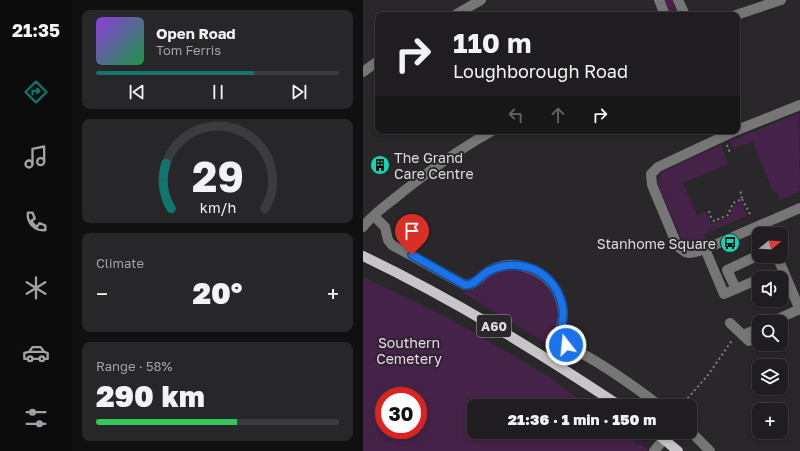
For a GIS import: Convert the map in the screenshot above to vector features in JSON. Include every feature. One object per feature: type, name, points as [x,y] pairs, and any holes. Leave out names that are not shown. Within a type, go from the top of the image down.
[{"type":"main road","name":"A60","points":[[363,256],[405,276],[491,324],[563,368],[610,399]]},
{"type":"main road","points":[[664,439],[678,451]]},
{"type":"street","points":[[460,12],[481,0]]},
{"type":"street","points":[[659,0],[664,12]]},
{"type":"street","points":[[678,0],[684,12]]},
{"type":"street","points":[[740,14],[781,0]]},
{"type":"street","points":[[363,72],[375,63]]},
{"type":"street","points":[[740,129],[800,105]]},
{"type":"street","points":[[363,225],[424,175],[488,134]]},
{"type":"street","points":[[718,135],[658,167],[651,174],[652,185],[677,245],[683,252],[690,254],[705,249],[800,208]]},
{"type":"street","points":[[375,216],[385,227],[388,240],[392,245],[465,285],[474,283],[488,271],[505,266],[522,266],[539,272],[547,278],[557,291],[562,302],[563,316],[560,333],[561,340],[566,345],[592,359],[651,399]]},
{"type":"street","points":[[705,249],[724,294],[752,282]]},
{"type":"street","points":[[736,289],[727,270],[752,258]]},
{"type":"street","points":[[780,263],[800,309],[787,315]]},
{"type":"street","points":[[730,323],[744,336],[752,332]]},
{"type":"street","points":[[697,438],[710,451]]},
{"type":"street","points":[[654,451],[664,439]]},
{"type":"path","points":[[740,190],[742,199],[750,214]]},
{"type":"path","points":[[709,211],[714,222],[728,216],[733,203],[742,199]]},
{"type":"path","points":[[687,399],[744,336]]},
{"type":"green space","points":[[663,0],[674,0],[680,12],[668,12]]},
{"type":"green space","points":[[799,113],[800,191],[780,200],[777,192],[773,192],[753,142],[734,148],[730,141]]},
{"type":"green space","points":[[721,145],[728,164],[683,183],[697,215],[706,211],[711,224],[729,217],[734,205],[742,202],[747,216],[704,234],[707,242],[689,249],[683,242],[657,183],[662,172]]},
{"type":"green space","points":[[507,270],[524,271],[534,274],[548,284],[554,294],[558,305],[559,320],[552,347],[463,293],[494,273]]},
{"type":"green space","name":"Southern Cemetery","points":[[363,277],[449,318],[548,376],[579,399],[467,399],[467,439],[631,439],[638,445],[640,443],[649,451],[363,451]]},
{"type":"place","name":"The Grand Care Centre","points":[[380,165]]},
{"type":"place","name":"Stanhome Square","points":[[730,243]]},
{"type":"route","points":[[412,255],[465,285],[474,283],[488,271],[505,266],[522,266],[539,272],[547,278],[557,291],[562,302],[563,316],[560,333],[561,340],[566,345]]}]
